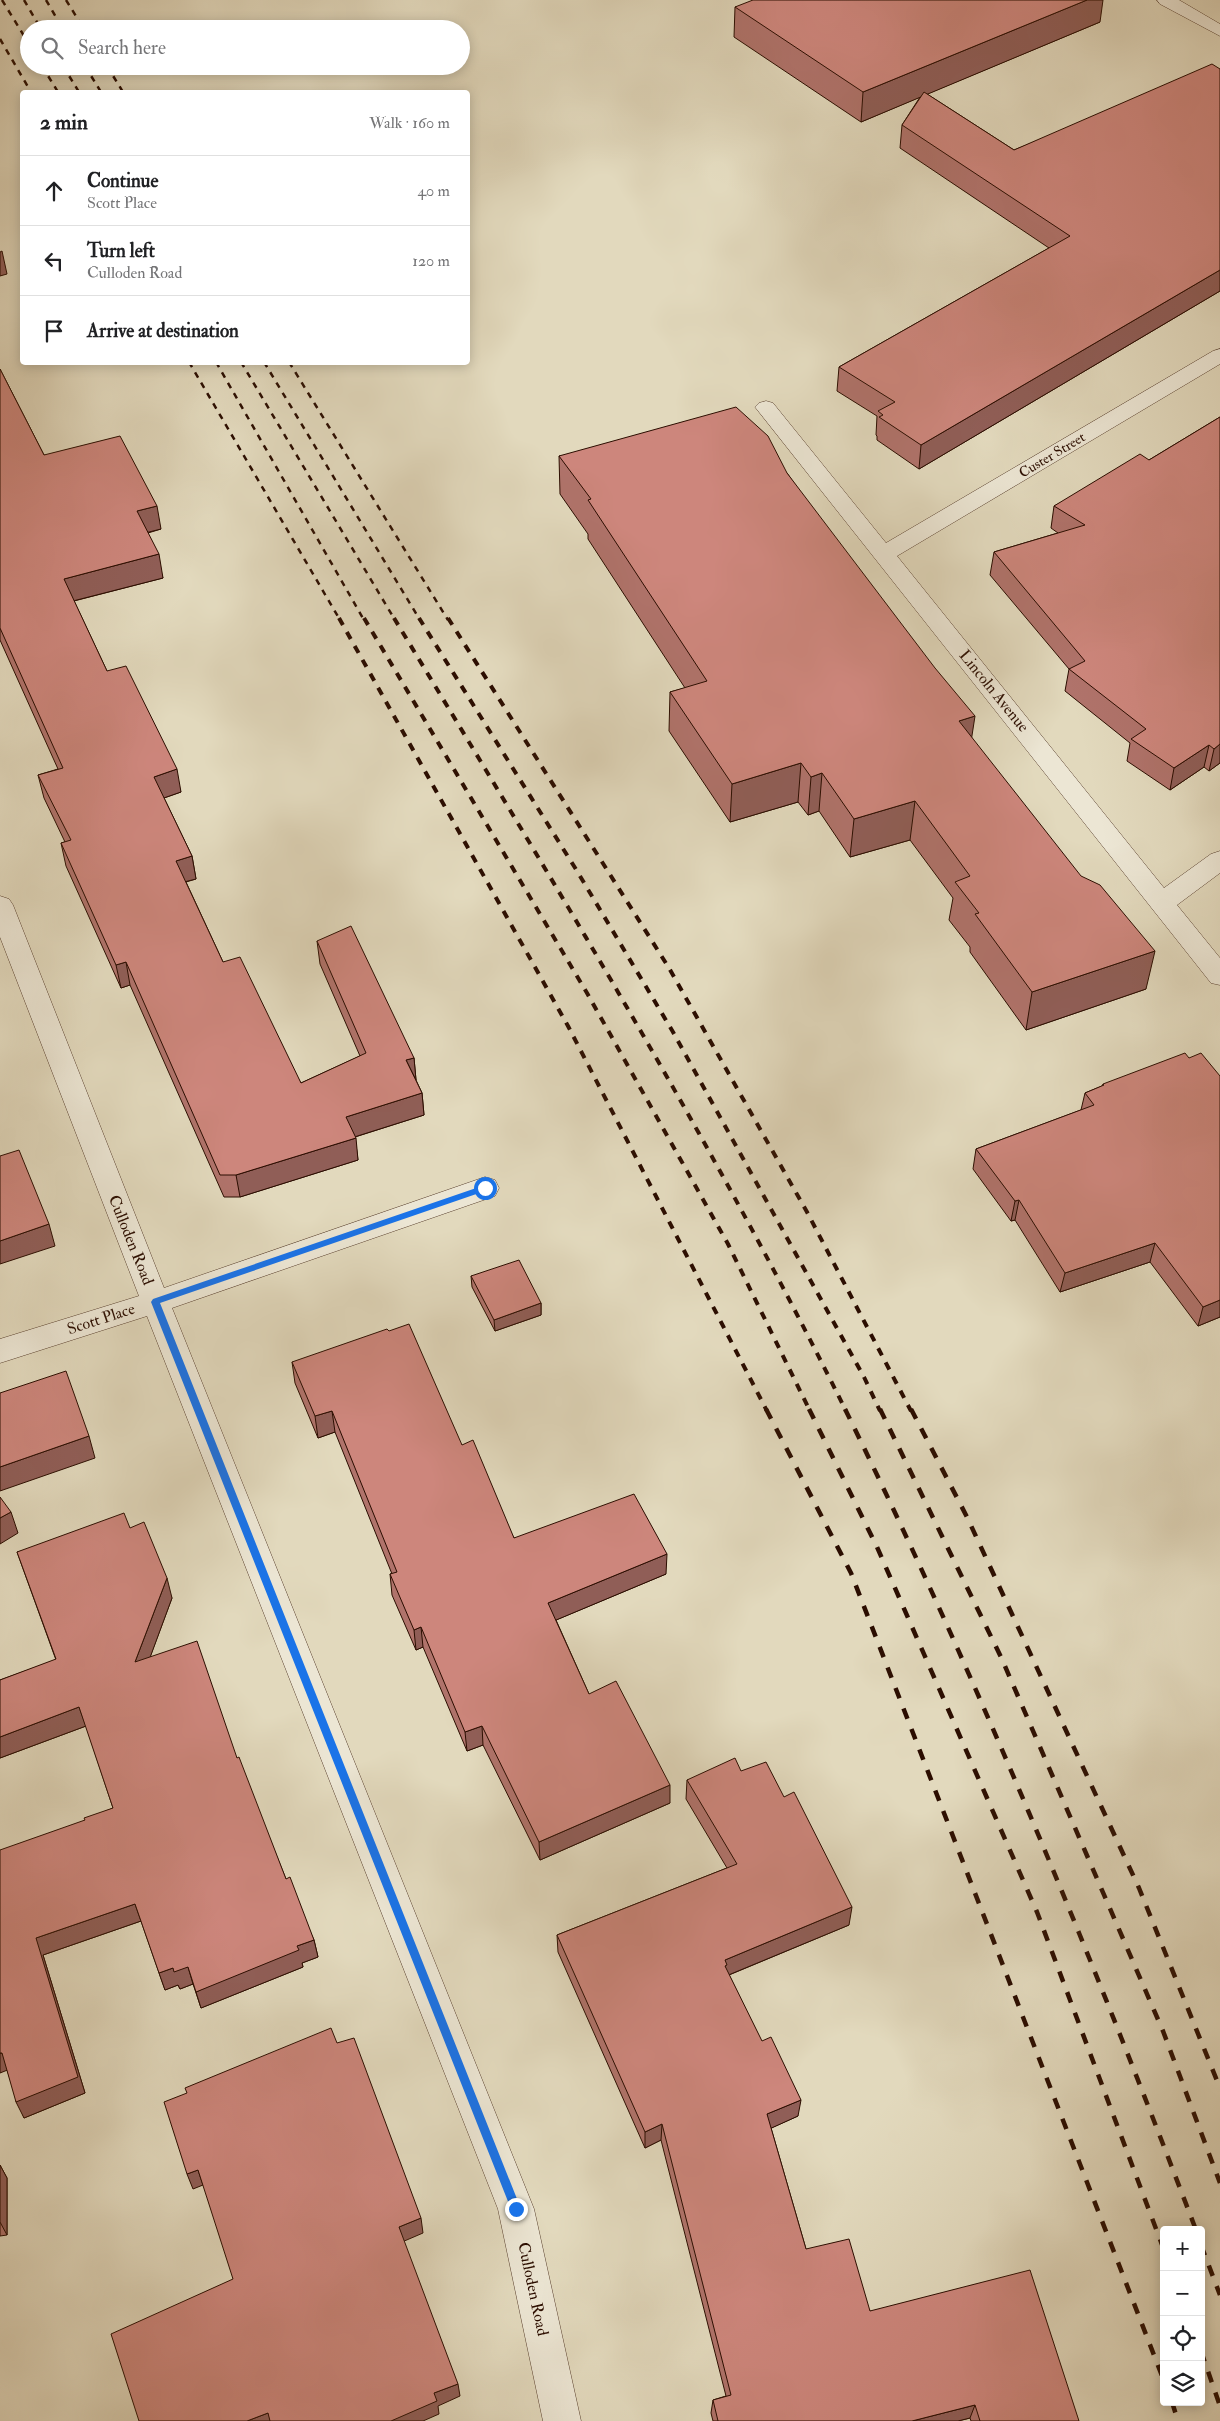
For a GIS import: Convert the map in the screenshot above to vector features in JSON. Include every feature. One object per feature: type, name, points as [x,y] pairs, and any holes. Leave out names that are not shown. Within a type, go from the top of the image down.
[{"type":"street","points":[[1166,0],[1220,31]]},
{"type":"street","name":"Custer Street","points":[[884,554],[1220,356]]},
{"type":"street","name":"Lincoln Avenue","points":[[766,407],[1163,902],[1220,976]]},
{"type":"street","points":[[1163,902],[1220,860]]},
{"type":"street","name":"Culloden Road","points":[[0,905],[516,2209],[562,2421]]},
{"type":"street","name":"Scott Place","points":[[0,1351],[156,1302],[485,1188]]},
{"type":"building","points":[[753,0],[1087,0],[863,92],[735,7]]},
{"type":"building","points":[[1212,64],[1220,69],[1220,270],[921,445],[879,417],[883,415],[878,411],[895,402],[839,367],[1070,236],[902,125],[924,92],[1014,150]]},
{"type":"building","points":[[0,369],[44,455],[120,436],[157,506],[137,511],[159,554],[64,579],[107,671],[126,666],[177,769],[154,777],[192,856],[176,861],[223,962],[240,957],[301,1083],[366,1053],[317,941],[351,926],[414,1058],[406,1060],[422,1093],[346,1117],[356,1138],[236,1175],[220,1175],[126,962],[116,965],[61,843],[71,840],[38,775],[63,768],[0,628]]},
{"type":"building","points":[[736,407],[768,436],[787,473],[935,668],[975,716],[959,721],[1081,876],[1100,885],[1155,951],[1032,992],[975,914],[979,913],[955,882],[970,876],[915,801],[854,819],[822,773],[811,777],[801,763],[732,784],[670,692],[707,681],[588,500],[591,499],[559,456]]},
{"type":"building","points":[[1220,417],[1220,744],[1214,749],[1209,745],[1174,768],[1131,739],[1146,729],[1069,669],[1085,661],[994,552],[1085,525],[1054,506],[1140,454],[1149,460]]},
{"type":"building","points":[[1185,1053],[1189,1058],[1201,1053],[1220,1076],[1220,1300],[1203,1307],[1155,1243],[1065,1273],[1019,1200],[1015,1201],[976,1149],[1094,1105],[1085,1093],[1103,1084]]},
{"type":"building","points":[[19,1150],[49,1224],[0,1241],[0,1156]]},
{"type":"building","points":[[519,1260],[541,1303],[494,1320],[471,1276]]},
{"type":"building","points":[[409,1324],[462,1445],[473,1440],[514,1538],[634,1494],[667,1554],[548,1603],[589,1694],[616,1681],[670,1785],[539,1842],[482,1726],[465,1732],[421,1627],[414,1630],[390,1574],[397,1572],[332,1411],[315,1416],[292,1362],[387,1329],[389,1331]]},
{"type":"building","points":[[66,1371],[89,1436],[0,1467],[0,1393]]},
{"type":"building","points":[[0,1497],[11,1512],[0,1518]]},
{"type":"building","points":[[124,1513],[130,1528],[144,1522],[167,1578],[135,1662],[197,1641],[237,1758],[239,1757],[286,1879],[290,1877],[314,1940],[297,1946],[299,1950],[196,1992],[188,1967],[174,1972],[173,1968],[159,1973],[135,1904],[36,1938],[78,2077],[16,2102],[2,2053],[0,2053],[0,1850],[113,1808],[79,1707],[0,1737],[0,1680],[56,1659],[17,1552]]},
{"type":"building","points":[[735,1758],[741,1771],[766,1762],[784,1797],[794,1792],[852,1907],[725,1960],[727,1965],[725,1966],[762,2041],[771,2037],[801,2100],[767,2114],[806,2249],[849,2239],[870,2311],[1030,2270],[1079,2421],[980,2421],[975,2405],[912,2421],[718,2421],[713,2400],[731,2395],[662,2124],[645,2132],[557,1935],[737,1864],[687,1780]]},
{"type":"building","points":[[331,2028],[337,2043],[354,2038],[421,2218],[399,2227],[458,2384],[434,2393],[437,2401],[391,2421],[270,2421],[268,2413],[247,2421],[139,2421],[111,2334],[233,2279],[198,2170],[187,2174],[164,2102],[187,2093],[185,2088]]},
{"type":"railway","points":[[2,0],[20,29]]},
{"type":"railway","points":[[24,0],[36,20]]},
{"type":"railway","points":[[46,0],[58,20]]},
{"type":"railway","points":[[66,0],[78,20]]},
{"type":"railway","points":[[0,39],[20,73]]},
{"type":"railway","points":[[21,75],[30,90]]},
{"type":"railway","points":[[48,75],[57,90]]},
{"type":"railway","points":[[69,75],[78,90]]},
{"type":"railway","points":[[91,75],[100,90]]},
{"type":"railway","points":[[113,75],[122,90]]},
{"type":"railway","points":[[191,365],[340,620]]},
{"type":"railway","points":[[218,365],[364,620]]},
{"type":"railway","points":[[243,365],[395,620]]},
{"type":"railway","points":[[266,365],[420,620]]},
{"type":"railway","points":[[291,365],[448,620]]},
{"type":"railway","points":[[339,618],[568,1026],[767,1411]]},
{"type":"railway","points":[[364,618],[587,993],[728,1244],[810,1411]]},
{"type":"railway","points":[[394,618],[570,911],[685,1109],[794,1309],[845,1410]]},
{"type":"railway","points":[[419,618],[577,871],[673,1032],[864,1377],[880,1411]]},
{"type":"railway","points":[[448,618],[669,968],[807,1212],[911,1411]]},
{"type":"railway","points":[[766,1409],[851,1573],[1160,2371]]},
{"type":"railway","points":[[809,1409],[877,1547],[1037,1912],[1160,2239]]},
{"type":"railway","points":[[880,1409],[1001,1657],[1163,2031],[1220,2183]]},
{"type":"railway","points":[[911,1409],[967,1517],[1139,1888],[1220,2088]]},
{"type":"railway","points":[[845,1410],[941,1611],[986,1713],[1115,2022],[1194,2226]]},
{"type":"railway","points":[[1205,2256],[1220,2295]]},
{"type":"railway","points":[[1204,2361],[1220,2406]]},
{"type":"railway","points":[[1173,2406],[1178,2421]]},
{"type":"route","points":[[485,1188],[156,1302],[516,2209]]}]
